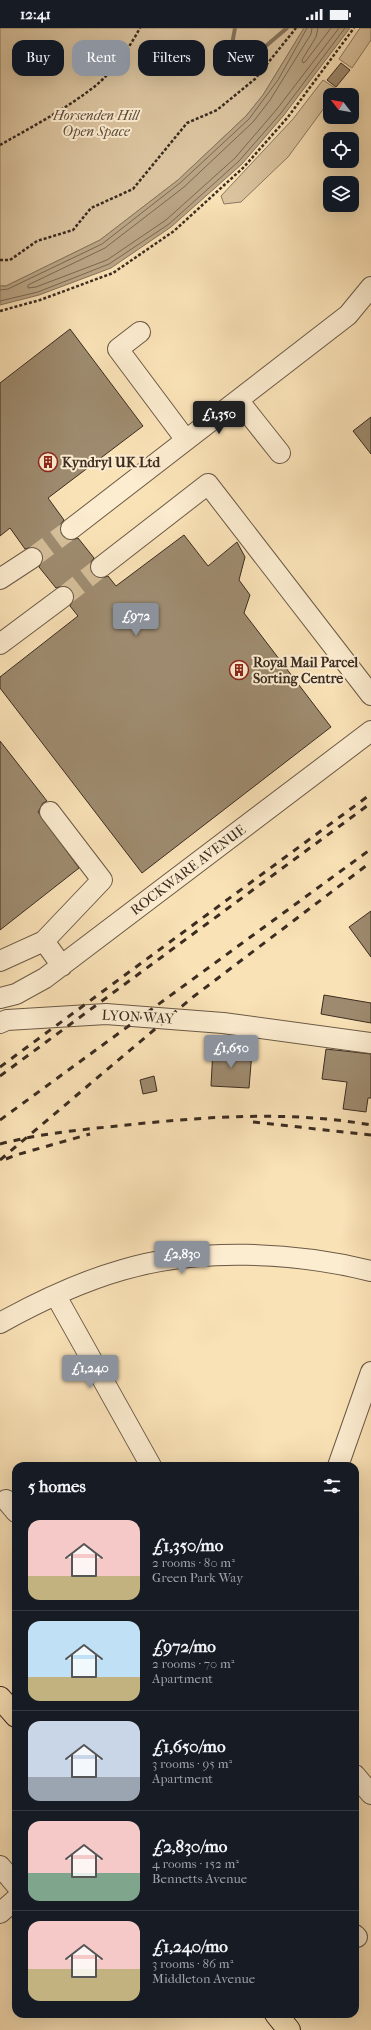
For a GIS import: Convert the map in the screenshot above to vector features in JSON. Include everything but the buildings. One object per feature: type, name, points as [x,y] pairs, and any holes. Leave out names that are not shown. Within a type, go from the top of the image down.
[{"type":"main road","points":[[0,1698],[12,1712]]},
{"type":"main road","points":[[279,2018],[289,2030]]},
{"type":"street","points":[[71,529],[348,315],[371,287]]},
{"type":"street","points":[[140,332],[118,349],[186,440]]},
{"type":"street","points":[[238,400],[280,454]]},
{"type":"street","points":[[101,567],[208,484],[371,695]]},
{"type":"street","points":[[0,579],[32,558]]},
{"type":"street","points":[[0,644],[62,597]]},
{"type":"street","name":"ROCKWARE AVENUE","points":[[0,998],[16,994],[45,978],[62,966],[371,731]]},
{"type":"street","points":[[0,961],[44,941],[102,880],[50,812]]},
{"type":"street","points":[[44,941],[62,966]]},
{"type":"street","name":"LYON WAY","points":[[0,1023],[7,1020],[106,1014],[223,1023],[371,1043]]},
{"type":"street","points":[[0,1323],[56,1296],[122,1270],[152,1263],[242,1254],[314,1259],[371,1271]]},
{"type":"street","points":[[56,1296],[149,1462]]},
{"type":"street","points":[[339,1462],[371,1372]]},
{"type":"street","points":[[359,1780],[371,1794]]},
{"type":"street","points":[[0,1866],[12,1880]]},
{"type":"street","points":[[0,1913],[12,1902]]},
{"type":"path","points":[[0,145],[91,90],[112,68],[132,43],[140,28]]},
{"type":"path","points":[[0,260],[10,260],[37,241],[73,230],[91,208],[133,189],[187,123],[217,110],[255,79],[296,28]]},
{"type":"path","points":[[0,310],[40,300],[113,273],[174,231],[244,167],[288,117],[354,28]]},
{"type":"green space","name":"Horsenden Hill Open Space","points":[[0,28],[304,28],[263,95],[246,116],[178,180],[100,240],[6,286],[0,286]]},
{"type":"green space","points":[[360,28],[371,28],[371,40],[352,68],[339,59]]},
{"type":"green space","points":[[323,80],[335,88],[323,88],[323,110],[288,157],[241,202],[224,204],[221,196],[293,119]]},
{"type":"water","points":[[304,28],[350,28],[284,115],[242,164],[171,227],[111,268],[39,295],[0,305],[0,286],[6,286],[100,240],[178,180],[246,116],[263,95]]},
{"type":"waterway","points":[[235,28],[229,61],[240,68],[287,28]]},
{"type":"tunnel","points":[[32,558],[71,529]]},
{"type":"tunnel","points":[[63,597],[101,567]]},
{"type":"railway","points":[[0,1067],[371,794]]},
{"type":"railway","points":[[0,1076],[371,803]]},
{"type":"railway","points":[[0,1120],[371,849]]},
{"type":"railway","points":[[0,1160],[193,997],[371,862]]},
{"type":"railway","points":[[0,1144],[43,1135],[73,1131],[180,1120],[244,1116],[276,1116],[339,1120],[371,1125]]},
{"type":"railway","points":[[253,1122],[371,1135]]},
{"type":"railway","points":[[6,1159],[90,1134]]},
{"type":"place","name":"Kyndryl UK Ltd","points":[[48,462]]},
{"type":"place","name":"Royal Mail Parcel Sorting Centre","points":[[239,670]]}]
